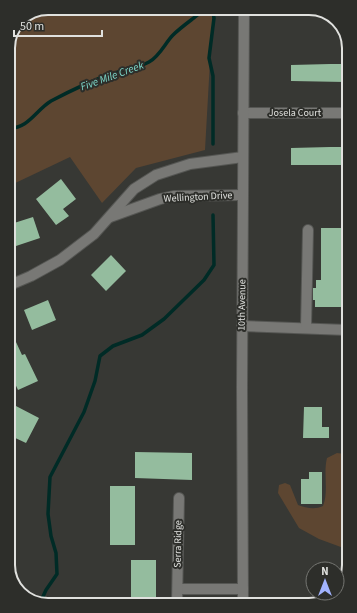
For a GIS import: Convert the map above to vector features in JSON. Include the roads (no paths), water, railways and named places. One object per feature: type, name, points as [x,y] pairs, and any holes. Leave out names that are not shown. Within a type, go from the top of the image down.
[{"type":"street","name":"10th Avenue","points":[[243,598],[242,326],[244,15]]},
{"type":"street","name":"Josela Court","points":[[244,113],[342,113]]},
{"type":"street","name":"Wellington Drive","points":[[15,283],[60,260],[94,234],[134,189],[156,175],[190,164],[243,157]]},
{"type":"street","name":"Wellington Drive","points":[[108,218],[160,198],[244,195]]},
{"type":"street","points":[[306,328],[308,230]]},
{"type":"street","points":[[242,326],[342,330]]},
{"type":"street","name":"Serra Ridge","points":[[178,598],[179,498]]},
{"type":"street","points":[[178,589],[243,589]]},
{"type":"waterway","name":"Five Mile Creek","points":[[15,127],[27,122],[51,101],[73,90],[103,77],[149,62],[156,56],[173,35],[197,15]]},
{"type":"waterway","points":[[213,15],[209,58],[213,76],[213,144]]},
{"type":"waterway","points":[[43,597],[57,574],[56,553],[51,536],[48,514],[50,477],[84,412],[95,381],[100,356],[113,346],[142,335],[164,319],[204,280],[214,265],[213,215]]}]
